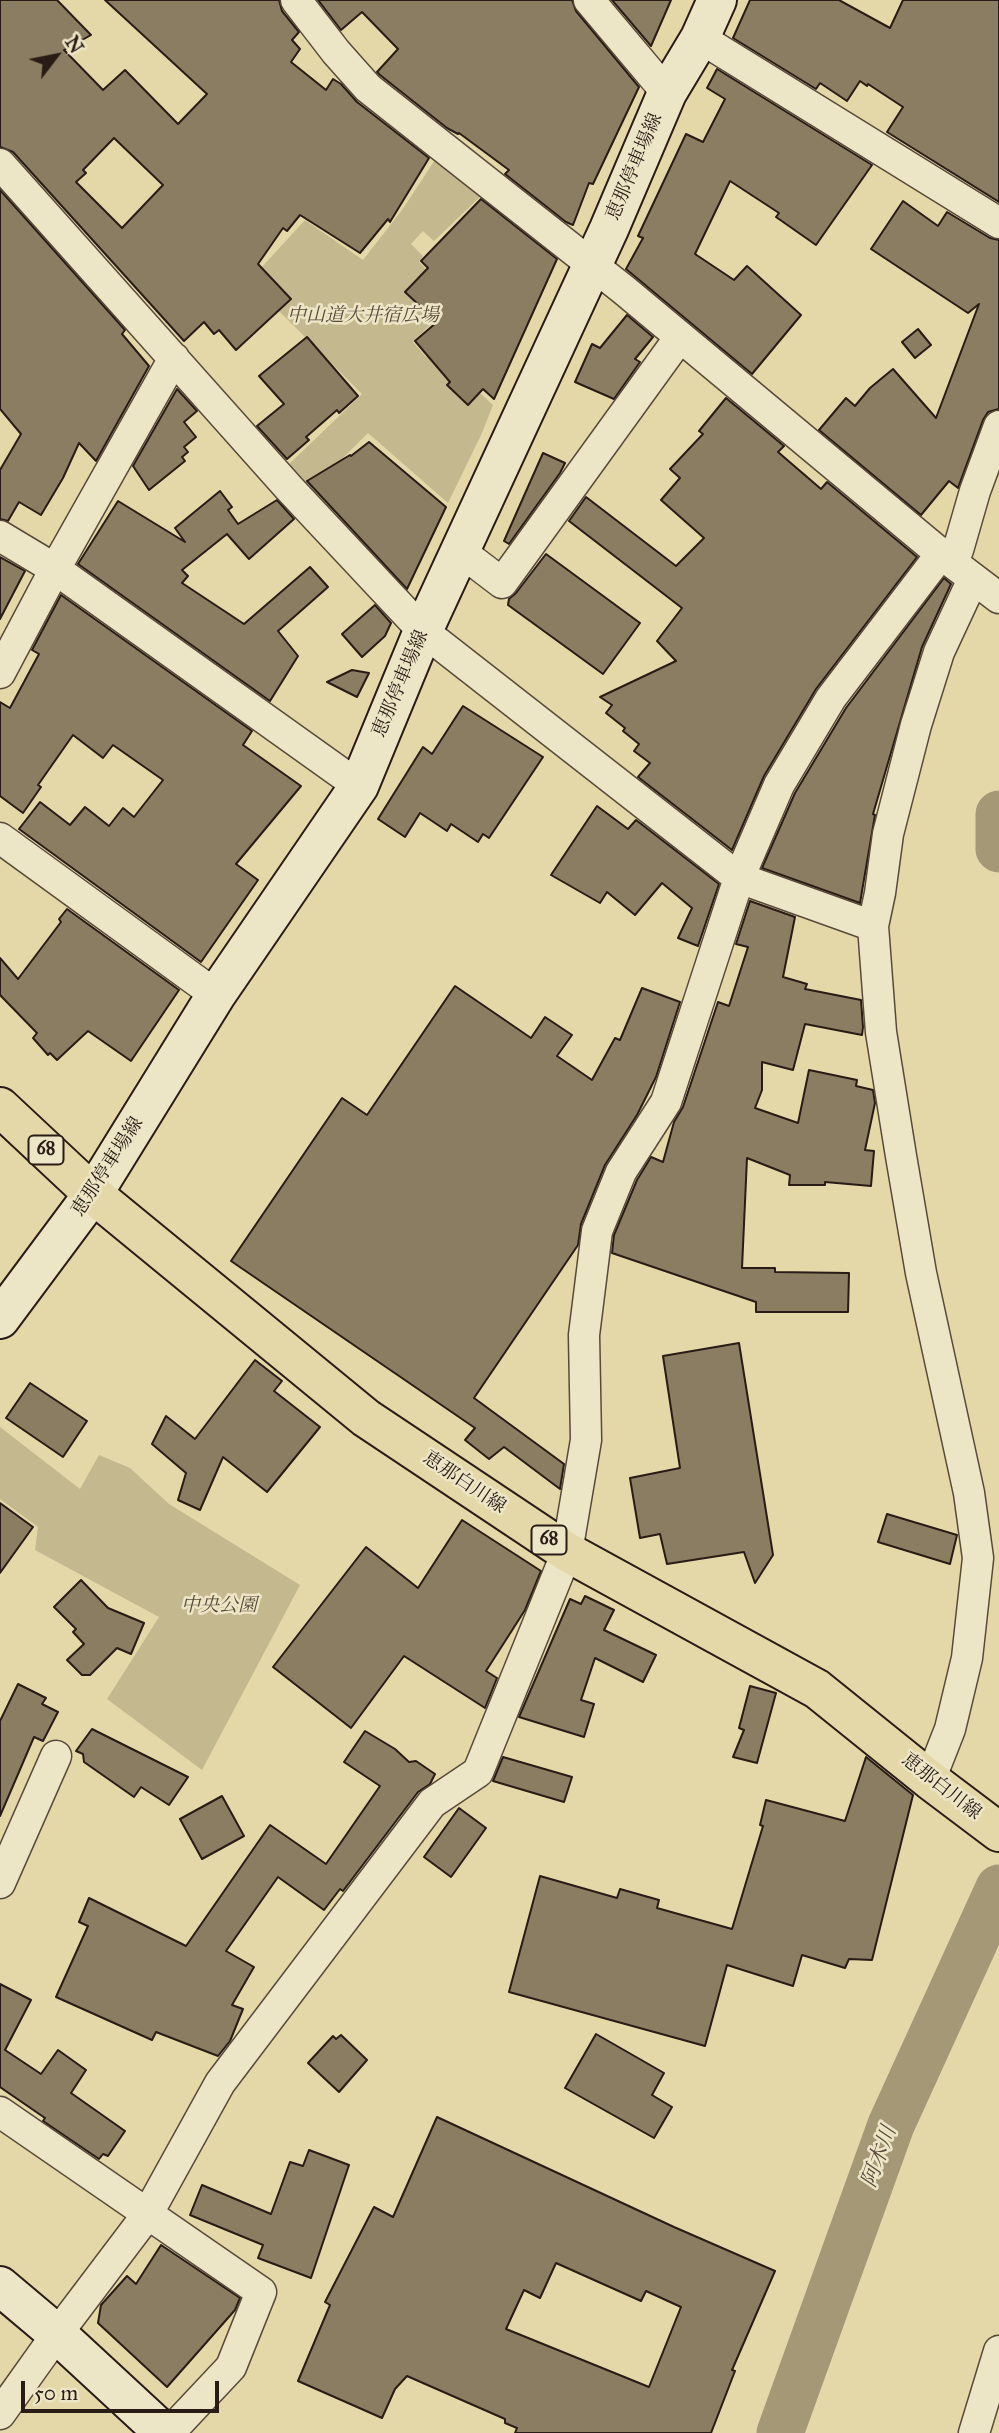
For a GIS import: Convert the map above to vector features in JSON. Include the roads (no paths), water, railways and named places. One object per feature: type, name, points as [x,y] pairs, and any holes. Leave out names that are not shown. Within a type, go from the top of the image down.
[{"type":"main road","name":"恵那停車場線","points":[[0,1319],[93,1194],[216,995],[359,786],[423,631],[592,265],[667,93],[700,38],[717,0]]},
{"type":"main road","name":"恵那白川線","points":[[0,1107],[93,1194],[366,1418],[567,1552],[817,1689],[999,1832]]},
{"type":"main road","points":[[0,2286],[167,2433]]},
{"type":"street","points":[[296,0],[368,88],[592,265],[984,587],[939,652],[916,725],[888,834],[873,926],[881,1032],[921,1273],[968,1493],[978,1558],[967,1658],[950,1729],[930,1780]]},
{"type":"street","points":[[589,0],[667,93]]},
{"type":"street","points":[[700,38],[999,223]]},
{"type":"street","points":[[0,163],[289,488],[423,631],[739,878],[873,926]]},
{"type":"street","points":[[460,551],[502,583],[680,337]]},
{"type":"street","points":[[0,673],[55,569],[174,358]]},
{"type":"street","points":[[0,2414],[147,2215],[228,2072],[432,1803],[478,1772],[567,1552],[586,1440],[584,1335],[597,1231],[621,1172],[666,1102],[739,878],[779,785],[831,698],[941,554],[958,550],[975,491],[999,426]]},
{"type":"street","points":[[0,536],[55,569],[359,786]]},
{"type":"street","points":[[0,838],[216,995]]},
{"type":"street","points":[[0,1883],[56,1756]]},
{"type":"street","points":[[0,2112],[261,2292],[231,2367],[167,2433]]},
{"type":"street","points":[[974,2433],[999,2351]]},
{"type":"waterway","name":"阿木川","points":[[999,814],[999,849]]},
{"type":"waterway","name":"阿木川","points":[[780,2433],[891,2125],[999,1888]]},
{"type":"park label","name":"中山道大井宿広場","points":[[363,316]]},
{"type":"park label","name":"中央公園","points":[[219,1606]]}]
